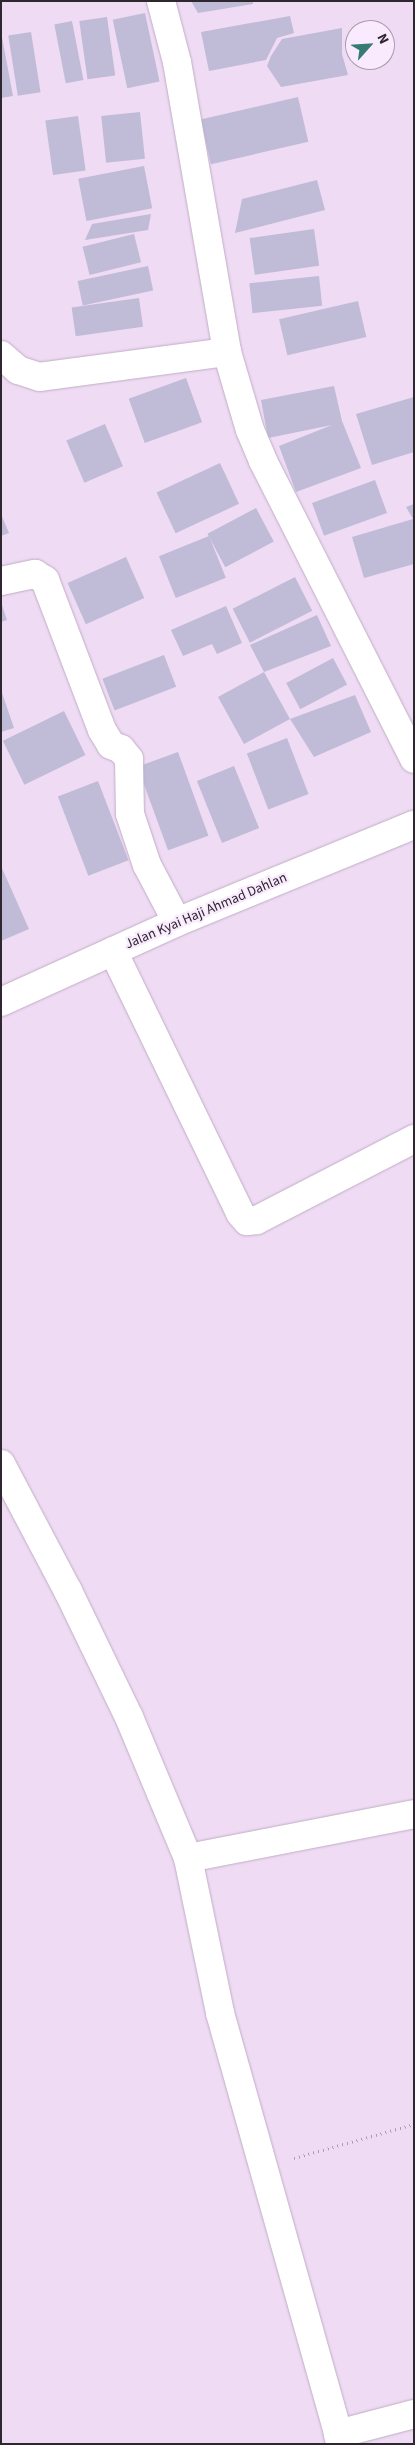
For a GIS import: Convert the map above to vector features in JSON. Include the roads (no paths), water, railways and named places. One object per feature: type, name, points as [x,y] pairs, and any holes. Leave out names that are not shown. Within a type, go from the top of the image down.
[{"type":"street","points":[[161,1],[178,62],[227,352],[250,430],[263,461],[414,759]]},
{"type":"street","points":[[1,355],[18,370],[39,377],[227,352]]},
{"type":"street","points":[[1,581],[35,574],[45,580],[102,730],[111,744],[121,749],[130,760],[130,814],[147,865],[176,922]]},
{"type":"street","name":"Jalan Kyai Haji Ahmad Dahlan","points":[[1,1002],[176,922],[414,825]]},
{"type":"street","points":[[113,950],[240,1213],[247,1220],[257,1220],[414,1139]]},
{"type":"street","points":[[1,1464],[68,1591],[129,1717],[188,1858],[220,2013],[339,2439],[414,2414]]},
{"type":"street","points":[[188,1858],[414,1814]]}]
